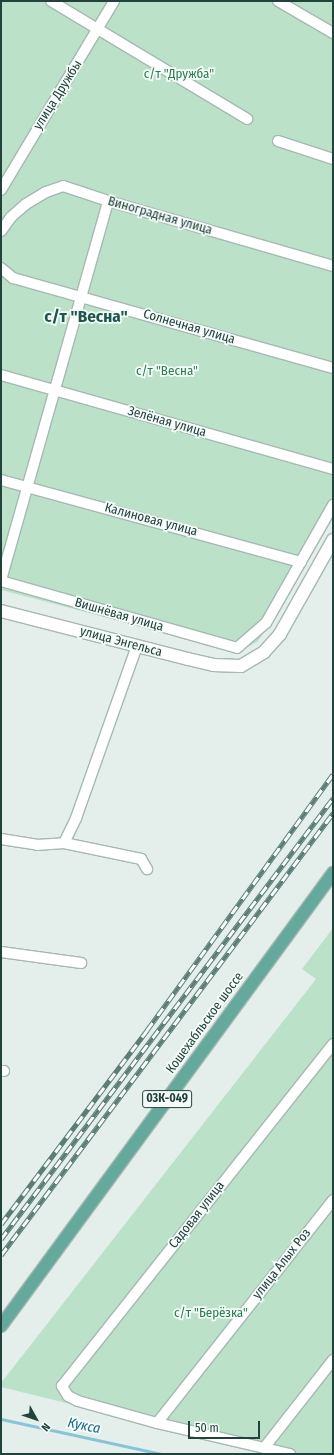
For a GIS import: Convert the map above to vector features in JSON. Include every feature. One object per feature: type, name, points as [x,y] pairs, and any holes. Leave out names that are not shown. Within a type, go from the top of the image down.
[{"type":"main road","name":"Кошехабльское шоссе","points":[[1,1326],[332,874]]},
{"type":"street","points":[[51,1],[247,119]]},
{"type":"street","name":"улица Дружбы","points":[[1,190],[114,1]]},
{"type":"street","points":[[278,1],[333,33]]},
{"type":"street","points":[[278,141],[333,159]]},
{"type":"street","name":"Виноградная улица","points":[[1,231],[11,217],[26,204],[46,192],[63,186],[108,201],[333,266]]},
{"type":"street","points":[[1,581],[108,201]]},
{"type":"street","name":"Солнечная улица","points":[[1,268],[12,278],[333,368]]},
{"type":"street","name":"Зелёная улица","points":[[1,375],[56,389],[258,449],[333,469]]},
{"type":"street","name":"Калиновая улица","points":[[1,480],[301,562]]},
{"type":"street","points":[[301,562],[333,505]]},
{"type":"street","name":"улица Энгельса","points":[[1,611],[213,665],[241,666],[264,652],[280,634],[333,540]]},
{"type":"street","name":"Вишнёвая улица","points":[[1,581],[237,648],[266,623],[301,562]]},
{"type":"street","points":[[64,843],[76,818],[137,646]]},
{"type":"street","points":[[1,839],[37,845],[64,843],[140,859],[147,869]]},
{"type":"street","points":[[1,952],[81,963]]},
{"type":"street","name":"Садовая улица","points":[[157,1423],[78,1401],[68,1396],[62,1386],[333,1044]]},
{"type":"street","name":"улица Алых Роз","points":[[157,1423],[333,1200]]},
{"type":"street","points":[[264,1448],[333,1360]]},
{"type":"street","points":[[157,1423],[290,1454]]},
{"type":"green space","name":"с/т \"Весна\"","points":[[1,1],[333,1],[333,518],[276,617],[257,642],[238,652],[1,590]]},
{"type":"green space","name":"с/т \"Берёзка\"","points":[[333,928],[333,1454],[273,1454],[1,1387],[1,1383],[316,979],[302,969]]},
{"type":"waterway","name":"Кукса","points":[[1,1419],[161,1454]]},
{"type":"railway","points":[[1,1224],[147,1030],[333,774]]},
{"type":"railway","points":[[1,1239],[333,798]]},
{"type":"railway","points":[[1,1255],[333,813]]},
{"type":"district","name":"с/т \"Весна\"","points":[[86,317]]},
{"type":"park label","name":"с/т \"Дружба\"","points":[[179,74]]}]
